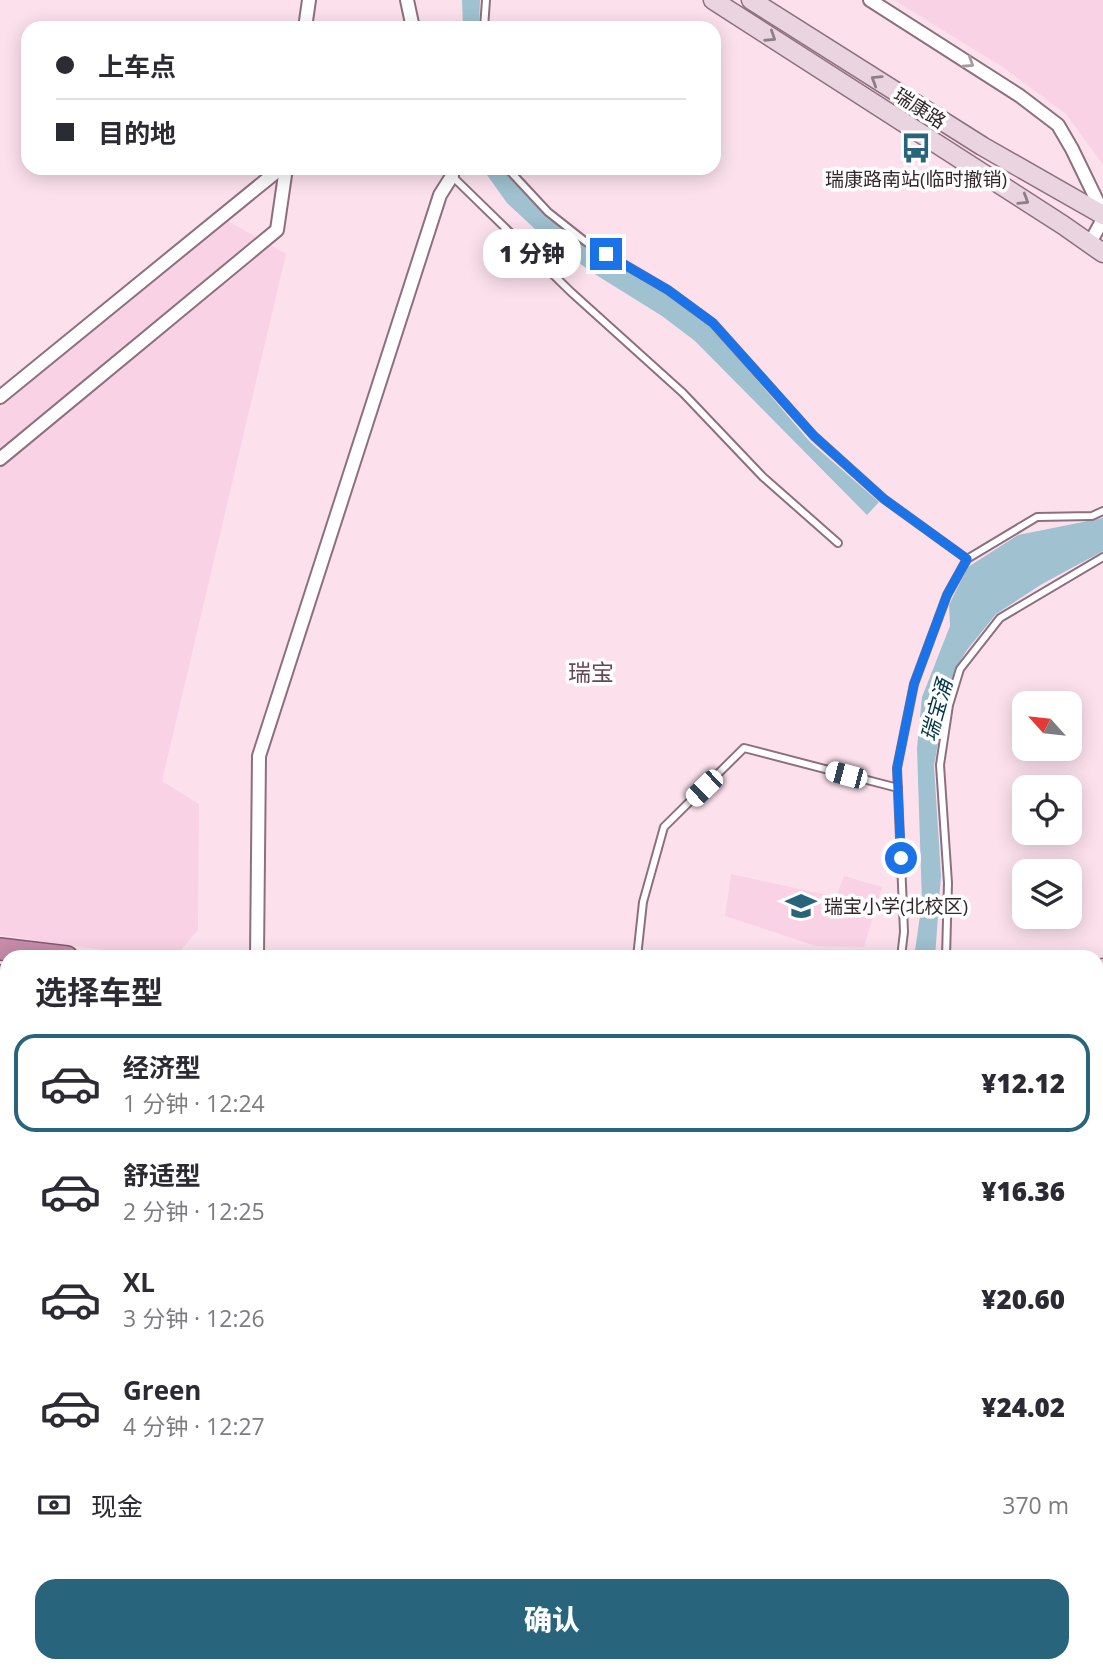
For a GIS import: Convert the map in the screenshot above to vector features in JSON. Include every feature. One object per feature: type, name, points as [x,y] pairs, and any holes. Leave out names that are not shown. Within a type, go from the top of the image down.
[{"type":"main road","name":"瑞康路","points":[[713,0],[1096,248]]},
{"type":"main road","name":"瑞康路","points":[[751,0],[982,146],[1103,216]]},
{"type":"street","points":[[306,21],[309,0]]},
{"type":"street","points":[[407,0],[412,21]]},
{"type":"street","points":[[870,0],[1020,96],[1058,125],[1103,216],[1096,248]]},
{"type":"street","points":[[0,397],[275,175]]},
{"type":"street","points":[[0,458],[277,230],[283,175]]},
{"type":"street","points":[[257,950],[259,756],[449,175]]},
{"type":"lane","points":[[484,21],[486,0]]},
{"type":"lane","points":[[453,175],[571,292],[683,393],[763,477],[838,543]]},
{"type":"lane","points":[[514,175],[548,212],[586,242],[668,290],[713,323],[814,436],[884,499],[967,559]]},
{"type":"lane","points":[[902,950],[904,932],[897,768],[914,684],[947,595],[967,559],[1037,517],[1092,516],[1103,511]]},
{"type":"lane","points":[[946,950],[948,883],[940,765],[948,705],[960,669],[1000,618],[1103,557]]},
{"type":"lane","points":[[638,950],[643,902],[664,827],[744,748],[898,788]]},
{"type":"shaded area","points":[[894,0],[1103,0],[1103,165],[1066,114],[1001,66]]},
{"type":"shaded area","points":[[221,217],[286,254],[162,781],[199,804],[198,930],[181,950],[102,950],[0,935],[0,397]]},
{"type":"shaded area","name":"瑞宝小学(北校区)","points":[[731,874],[836,897],[844,876],[882,887],[864,947],[816,946],[725,916]]},
{"type":"water","points":[[462,0],[480,0],[479,21],[463,21]]},
{"type":"water","points":[[487,175],[510,175],[545,213],[584,245],[665,292],[710,325],[810,442],[879,502],[867,515],[695,341],[662,316],[548,241],[507,203]]},
{"type":"water","name":"瑞宝涌","points":[[1103,518],[1103,551],[1042,584],[996,614],[955,669],[945,703],[934,766],[941,875],[936,950],[915,950],[922,902],[917,748],[922,697],[950,626],[949,605],[968,567],[1018,535]]},
{"type":"place","name":"瑞康路南站(临时撤销)","points":[[916,148]]},
{"type":"place","name":"瑞宝小学(北校区)","points":[[801,906]]},
{"type":"district","name":"瑞宝","points":[[591,672]]},
{"type":"route","points":[[606,254],[668,290],[713,323],[814,436],[884,499],[967,559],[947,595],[914,684],[897,768],[901,858]]}]
